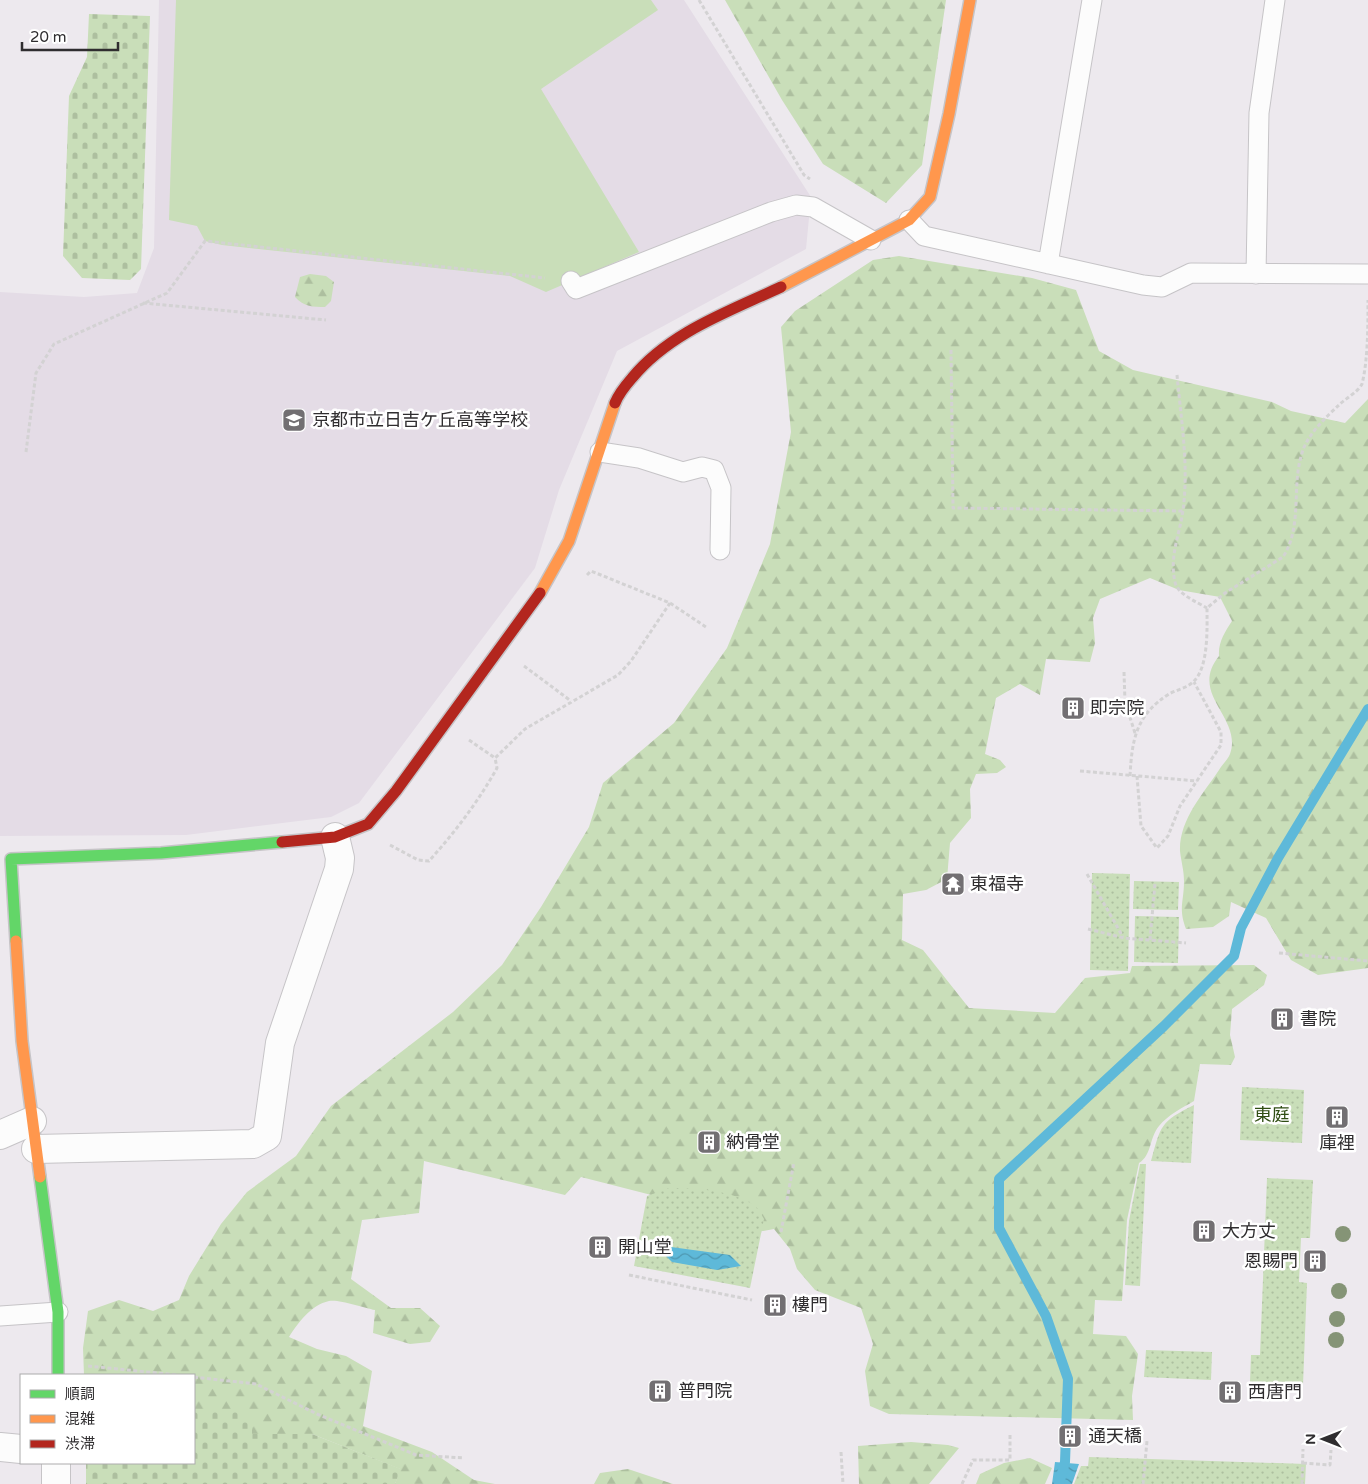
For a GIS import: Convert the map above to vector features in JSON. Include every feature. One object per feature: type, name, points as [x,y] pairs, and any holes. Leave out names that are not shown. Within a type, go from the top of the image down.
[{"type":"street","points":[[58,1374],[58,1312],[22,1042],[6,858],[161,853],[335,838],[368,824],[396,791],[537,598],[569,541],[618,396],[646,361],[684,332],[782,287],[910,220],[930,197],[949,114],[970,0]]},
{"type":"street","points":[[36,1149],[253,1144],[266,1136],[280,1043],[339,870],[340,858],[335,838]]},
{"type":"street","points":[[0,1135],[32,1121]]},
{"type":"street","points":[[0,1447],[20,1449]]},
{"type":"street","points":[[56,1464],[56,1484]]},
{"type":"lane","points":[[1048,264],[1092,0]]},
{"type":"lane","points":[[1256,274],[1259,113],[1274,0]]},
{"type":"lane","points":[[571,281],[576,289],[771,212],[796,205],[813,207],[871,240]]},
{"type":"lane","points":[[910,220],[924,236],[1143,285],[1162,287],[1191,273],[1368,275]]},
{"type":"lane","points":[[600,452],[639,458],[684,472],[702,467],[714,470],[721,488],[720,550]]},
{"type":"lane","points":[[0,1316],[58,1312]]},
{"type":"path","points":[[699,0],[804,175],[811,180]]},
{"type":"path","points":[[26,452],[36,373],[54,344],[167,293],[205,241],[571,281]]},
{"type":"path","points":[[1130,776],[1135,734],[1141,720],[1162,700],[1194,682],[1205,652],[1207,608],[1225,593],[1283,557],[1289,548],[1294,536],[1298,469],[1302,450],[1320,425],[1361,386],[1365,376],[1367,363],[1368,275]]},
{"type":"path","points":[[142,303],[326,320]]},
{"type":"path","points":[[952,350],[952,508],[1183,511]]},
{"type":"path","points":[[1177,375],[1183,432],[1183,511],[1174,556],[1175,584],[1185,596],[1207,608]]},
{"type":"path","points":[[584,577],[591,571],[670,603],[706,627]]},
{"type":"path","points":[[387,845],[395,846],[418,860],[429,861],[455,831],[485,790],[497,768],[495,758],[525,729],[571,700],[618,675],[631,661],[670,603]]},
{"type":"path","points":[[524,666],[571,700]]},
{"type":"path","points":[[1124,672],[1125,702],[1135,734]]},
{"type":"path","points":[[1136,776],[1141,826],[1157,848],[1168,836],[1180,806],[1220,745],[1220,732],[1194,682]]},
{"type":"path","points":[[1080,771],[1197,781]]},
{"type":"path","points":[[1087,874],[1124,938]]},
{"type":"path","points":[[1150,940],[1155,883]]},
{"type":"path","points":[[1088,928],[1124,938],[1186,943]]},
{"type":"path","points":[[1279,953],[1368,961]]},
{"type":"path","points":[[781,1232],[794,1162]]},
{"type":"path","points":[[629,1275],[752,1300]]},
{"type":"path","points":[[83,1365],[167,1374]]},
{"type":"path","points":[[195,1377],[256,1384],[317,1414],[416,1455],[464,1458]]},
{"type":"path","points":[[962,1484],[973,1460],[1010,1460],[1010,1435]]},
{"type":"path","points":[[1142,1484],[1147,1442]]},
{"type":"path","points":[[1302,1484],[1304,1449]]},
{"type":"path","points":[[1303,1463],[1330,1465],[1331,1450]]},
{"type":"path","points":[[841,1452],[842,1484]]},
{"type":"shaded area","name":"京都市立日吉ケ丘高等学校","points":[[159,0],[684,0],[811,197],[806,249],[617,351],[559,490],[535,568],[359,803],[331,817],[186,835],[0,836],[0,292],[84,297],[137,293],[154,248]]},
{"type":"green space","points":[[176,0],[651,0],[658,10],[541,89],[639,252],[546,292],[510,276],[222,245],[205,241],[197,226],[169,220]]},
{"type":"green space","points":[[725,0],[946,0],[922,165],[886,203],[823,164],[782,100]]},
{"type":"green space","points":[[89,14],[150,16],[141,269],[130,280],[82,278],[63,256],[69,96],[87,57]]},
{"type":"green space","name":"東福寺","points":[[899,256],[1032,278],[1076,290],[1099,351],[1133,370],[1272,402],[1291,411],[1345,423],[1368,399],[1368,968],[1318,975],[1291,960],[1266,918],[1231,902],[1229,916],[1213,927],[1186,929],[1182,910],[1184,873],[1180,851],[1181,840],[1183,829],[1193,808],[1230,754],[1232,741],[1229,729],[1212,694],[1209,683],[1211,670],[1219,656],[1221,642],[1232,621],[1220,597],[1179,590],[1150,578],[1100,599],[1093,618],[1095,643],[1090,662],[1046,659],[1040,695],[1020,684],[996,698],[985,754],[1000,760],[1006,767],[997,773],[976,774],[970,789],[971,818],[950,843],[947,879],[926,890],[903,894],[902,940],[923,950],[969,1008],[1055,1013],[1085,978],[1130,973],[1132,966],[1254,965],[1267,975],[1264,985],[1232,1009],[1230,1035],[1235,1057],[1231,1065],[1200,1064],[1194,1101],[1171,1115],[1159,1126],[1153,1136],[1146,1156],[1139,1163],[1127,1220],[1122,1301],[1095,1300],[1093,1334],[1126,1336],[1138,1354],[1132,1396],[1133,1420],[889,1414],[870,1406],[865,1371],[873,1344],[861,1308],[815,1290],[797,1269],[790,1249],[774,1229],[747,1234],[667,1199],[581,1177],[565,1195],[424,1161],[419,1213],[362,1220],[351,1279],[391,1308],[420,1308],[440,1326],[430,1342],[410,1344],[373,1333],[375,1310],[345,1302],[333,1301],[322,1303],[311,1310],[289,1337],[317,1349],[346,1356],[372,1371],[363,1426],[432,1452],[474,1480],[495,1484],[395,1484],[400,1469],[312,1434],[252,1434],[251,1410],[195,1410],[195,1374],[84,1374],[83,1348],[88,1311],[119,1300],[153,1311],[179,1300],[189,1276],[221,1224],[247,1192],[296,1156],[331,1106],[453,1012],[502,965],[541,907],[589,827],[603,783],[674,723],[727,648],[770,544],[791,432],[781,327],[795,311],[873,260]]},
{"type":"green space","points":[[310,274],[326,276],[334,282],[331,301],[325,307],[305,305],[295,297],[300,277]]},
{"type":"green space","points":[[1092,873],[1130,874],[1128,971],[1090,970]]},
{"type":"green space","points":[[1134,881],[1179,882],[1178,910],[1133,909]]},
{"type":"green space","points":[[1135,916],[1179,917],[1178,963],[1134,962]]},
{"type":"green space","name":"東庭","points":[[1242,1087],[1304,1090],[1302,1143],[1240,1140]]},
{"type":"green space","points":[[1194,1105],[1191,1163],[1151,1161],[1157,1139],[1164,1126],[1174,1116]]},
{"type":"green space","points":[[1140,1164],[1146,1164],[1140,1286],[1125,1285],[1129,1221]]},
{"type":"green space","points":[[1267,1178],[1313,1180],[1310,1238],[1301,1238],[1299,1282],[1307,1283],[1303,1385],[1250,1382],[1251,1355],[1260,1355]]},
{"type":"green space","points":[[669,1188],[701,1189],[723,1193],[743,1199],[757,1208],[764,1219],[750,1288],[634,1266],[647,1196]]},
{"type":"green space","points":[[1146,1350],[1212,1352],[1211,1380],[1144,1377]]},
{"type":"green space","points":[[195,1410],[252,1410],[252,1434],[312,1434],[401,1469],[395,1484],[86,1484],[86,1464],[195,1464]]},
{"type":"green space","points":[[911,1442],[948,1445],[959,1448],[929,1484],[859,1484],[858,1446]]},
{"type":"green space","points":[[1089,1457],[1306,1464],[1305,1484],[1074,1484],[1081,1466],[1088,1466]]},
{"type":"green space","points":[[1030,1458],[1052,1468],[1045,1484],[976,1484],[980,1474],[1004,1463]]},
{"type":"green space","points":[[628,1469],[673,1484],[594,1484],[600,1473]]},
{"type":"water","points":[[671,1247],[730,1255],[741,1266],[717,1270],[672,1262],[663,1253]]},
{"type":"water","points":[[1055,1462],[1079,1464],[1072,1484],[1052,1484]]},
{"type":"waterway","points":[[1059,1484],[1065,1462],[1068,1379],[1046,1316],[999,1228],[999,1179],[1164,1026],[1234,956],[1241,928],[1278,858],[1368,709]]},
{"type":"traffic: fast","points":[[16,941],[11,859],[161,853],[282,842]]},
{"type":"traffic: fast","points":[[40,1177],[58,1312],[58,1374]]},
{"type":"traffic: slow","points":[[781,287],[909,220],[930,197],[949,114],[970,0]]},
{"type":"traffic: slow","points":[[540,593],[569,541],[615,403]]},
{"type":"traffic: slow","points":[[16,941],[22,1041],[40,1177]]},
{"type":"traffic: jam","points":[[615,403],[632,378],[664,348],[701,325],[781,287]]},
{"type":"traffic: jam","points":[[282,842],[335,837],[368,824],[396,791],[540,593]]},
{"type":"place","name":"京都市立日吉ケ丘高等学校","points":[[294,420]]},
{"type":"place","name":"即宗院","points":[[1073,708]]},
{"type":"place","name":"東福寺","points":[[953,884]]},
{"type":"place","name":"書院","points":[[1282,1019]]},
{"type":"place","name":"庫裡","points":[[1337,1117]]},
{"type":"place","name":"納骨堂","points":[[709,1142]]},
{"type":"place","name":"大方丈","points":[[1204,1231]]},
{"type":"place","name":"開山堂","points":[[600,1247]]},
{"type":"place","name":"恩賜門","points":[[1315,1261]]},
{"type":"place","name":"樓門","points":[[775,1305]]},
{"type":"place","name":"普門院","points":[[660,1391]]},
{"type":"place","name":"西唐門","points":[[1230,1392]]},
{"type":"place","name":"通天橋","points":[[1070,1436]]}]
